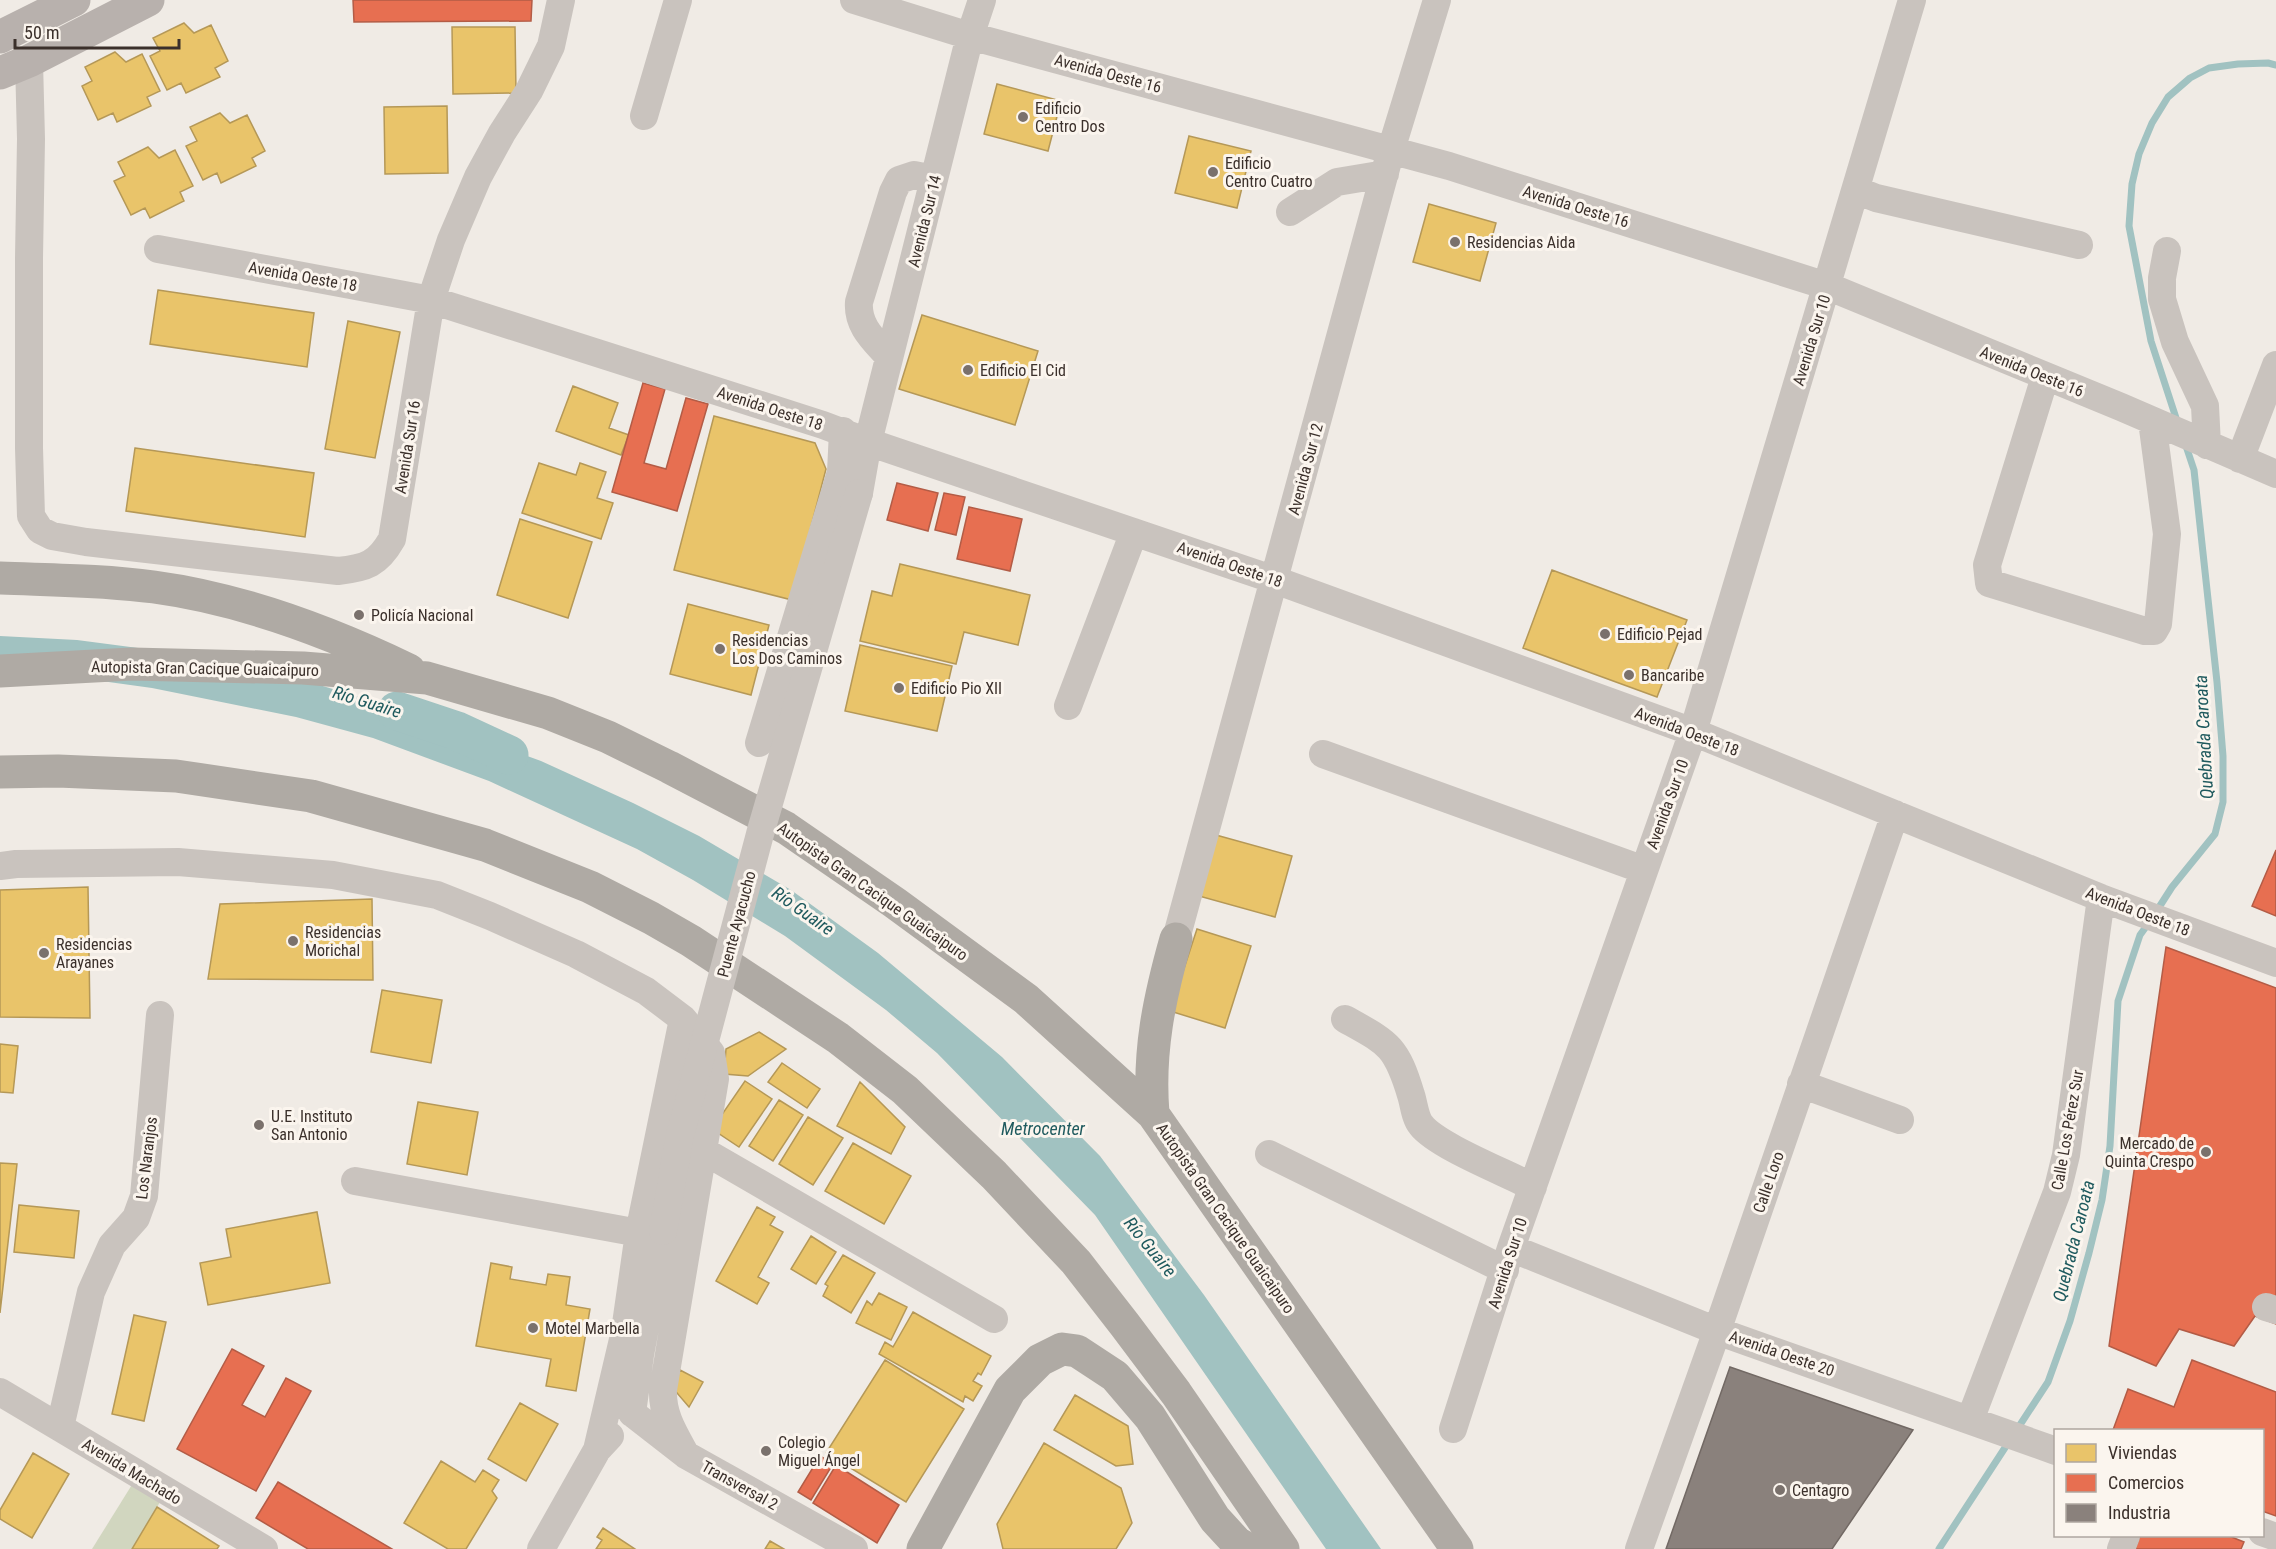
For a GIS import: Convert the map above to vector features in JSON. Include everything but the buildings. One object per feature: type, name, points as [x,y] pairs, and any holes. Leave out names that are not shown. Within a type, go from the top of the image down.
[{"type":"highway","points":[[0,578],[143,586],[211,597],[249,607],[357,645],[427,678]]},
{"type":"highway","name":"Autopista Gran Cacique Guaicaipuro","points":[[0,671],[132,664],[303,668],[427,678],[548,713],[608,737],[786,828],[895,903],[1026,999],[1153,1114],[1457,1549]]},
{"type":"highway","points":[[0,772],[58,771],[176,776],[311,796],[485,845],[590,887],[691,941],[838,1038],[904,1090],[949,1130],[994,1175],[1076,1262],[1125,1325],[1176,1393],[1283,1549]]},
{"type":"highway","points":[[1153,1114],[1150,1081],[1155,1030],[1163,986],[1176,939]]},
{"type":"highway","points":[[923,1549],[1010,1390],[1040,1360],[1062,1349],[1077,1351],[1115,1376],[1150,1417],[1215,1519],[1240,1547]]},
{"type":"main road","points":[[2,30],[74,0]]},
{"type":"main road","points":[[15,67],[148,0]]},
{"type":"street","name":"Avenida Sur 16","points":[[15,67],[31,140],[29,436],[31,516],[40,530],[52,536],[86,542],[338,571],[356,569],[371,564],[383,555],[392,538],[431,300],[451,240],[478,177],[502,133],[529,91],[551,46],[561,0]]},
{"type":"street","points":[[644,116],[678,0]]},
{"type":"street","name":"Avenida Oeste 16","points":[[854,0],[1388,162],[1449,166],[1827,286],[2276,474]]},
{"type":"street","name":"Avenida Sur 14","points":[[856,437],[889,357],[970,36],[982,0]]},
{"type":"street","name":"Avenida Sur 12","points":[[1176,939],[1388,162],[1437,0]]},
{"type":"street","name":"Avenida Sur 10","points":[[1453,1430],[1508,1259],[1693,732],[1912,0]]},
{"type":"street","points":[[1290,212],[1337,182],[1388,162]]},
{"type":"street","points":[[889,357],[861,324],[858,311],[859,302],[893,192],[899,180],[914,175],[934,179]]},
{"type":"street","points":[[1856,190],[1876,198],[2079,245]]},
{"type":"street","name":"Avenida Oeste 18","points":[[158,249],[431,300],[856,437],[1275,580],[1693,732],[2114,903],[2276,963]]},
{"type":"street","points":[[2167,251],[2162,278],[2162,299],[2175,342],[2205,406],[2205,444]]},
{"type":"street","points":[[2240,459],[2276,365]]},
{"type":"street","points":[[2045,377],[1987,565],[1989,583],[2145,631],[2154,631],[2158,624],[2167,534],[2154,422]]},
{"type":"street","points":[[759,743],[841,472],[856,437]]},
{"type":"street","name":"Puente Ayacucho","points":[[632,1413],[651,1232],[680,1135],[795,709],[859,493],[856,437]]},
{"type":"street","points":[[1068,706],[1134,532]]},
{"type":"street","points":[[1323,754],[1644,870]]},
{"type":"street","name":"Calle Loro","points":[[1639,1549],[1718,1330],[1895,814]]},
{"type":"street","points":[[0,866],[178,862],[333,875],[437,896],[490,916],[576,954],[646,991],[683,1019],[711,1053],[715,1079],[663,1390],[662,1404],[666,1418],[686,1455]]},
{"type":"street","name":"Calle Los Pérez Sur","points":[[1970,1420],[2057,1192],[2114,903]]},
{"type":"street","name":"Los Naranjos","points":[[60,1427],[91,1292],[112,1245],[136,1218],[144,1196],[160,1015]]},
{"type":"street","points":[[597,1450],[651,1232],[660,1133],[683,1019]]},
{"type":"street","points":[[1345,1019],[1379,1038],[1394,1051],[1402,1066],[1420,1124],[1439,1141],[1533,1187]]},
{"type":"street","points":[[1801,1084],[1900,1120]]},
{"type":"street","points":[[660,1133],[702,1150],[994,1319]]},
{"type":"street","name":"Avenida Oeste 20","points":[[1269,1154],[1508,1259],[1718,1330],[2047,1448]]},
{"type":"street","points":[[355,1181],[651,1232]]},
{"type":"street","name":"Avenida Machado","points":[[0,1392],[264,1549]]},
{"type":"street","points":[[541,1549],[597,1450],[632,1413]]},
{"type":"street","name":"Transversal 2","points":[[632,1413],[686,1455],[854,1549]]},
{"type":"green space","points":[[138,1475],[166,1492],[132,1549],[92,1549]]},
{"type":"water","name":"Metrocenter","points":[[0,636],[77,640],[161,651],[293,677],[389,706],[541,761],[633,803],[699,836],[791,890],[878,953],[1002,1057],[1100,1156],[1204,1295],[1381,1549],[1326,1549],[1095,1215],[937,1053],[886,1010],[785,936],[637,849],[489,781],[373,738],[296,717],[152,688],[0,667]]},
{"type":"waterway","name":"Quebrada Caroata","points":[[2177,421],[2151,341],[2129,226],[2132,184],[2139,154],[2152,123],[2168,97],[2190,78],[2209,68],[2238,64],[2276,65]]},
{"type":"waterway","name":"Quebrada Caroata","points":[[2156,912],[2172,887],[2215,834],[2223,802],[2223,756],[2217,682],[2194,470],[2185,443]]},
{"type":"waterway","name":"Río Guaire","points":[[397,711],[457,731],[509,755]]},
{"type":"waterway","name":"Quebrada Caroata","points":[[2016,1431],[2048,1382],[2070,1321],[2089,1253],[2102,1200],[2110,1146],[2118,1001],[2140,935],[2148,924]]},
{"type":"waterway","name":"Quebrada Caroata","points":[[1939,1549],[2010,1440]]},
{"type":"place","name":"Edificio Centro Dos","points":[[1023,117]]},
{"type":"place","name":"Edificio Centro Cuatro","points":[[1213,172]]},
{"type":"place","name":"Residencias Aida","points":[[1455,242]]},
{"type":"place","name":"Edificio El Cid","points":[[968,370]]},
{"type":"place","name":"Policía Nacional","points":[[359,615]]},
{"type":"place","name":"Edificio Pejad","points":[[1605,634]]},
{"type":"place","name":"Residencias Los Dos Caminos","points":[[720,649]]},
{"type":"place","name":"Bancaribe","points":[[1629,675]]},
{"type":"place","name":"Edificio Pio XII","points":[[899,688]]},
{"type":"place","name":"Residencias Morichal","points":[[293,941]]},
{"type":"place","name":"Residencias Arayanes","points":[[44,953]]},
{"type":"place","name":"U.E. Instituto San Antonio","points":[[259,1125]]},
{"type":"place","name":"Mercado de Quinta Crespo","points":[[2206,1152]]},
{"type":"place","name":"Motel Marbella","points":[[533,1328]]},
{"type":"place","name":"Colegio Miguel Ángel","points":[[766,1451]]},
{"type":"place","name":"Centagro","points":[[1780,1490]]}]
